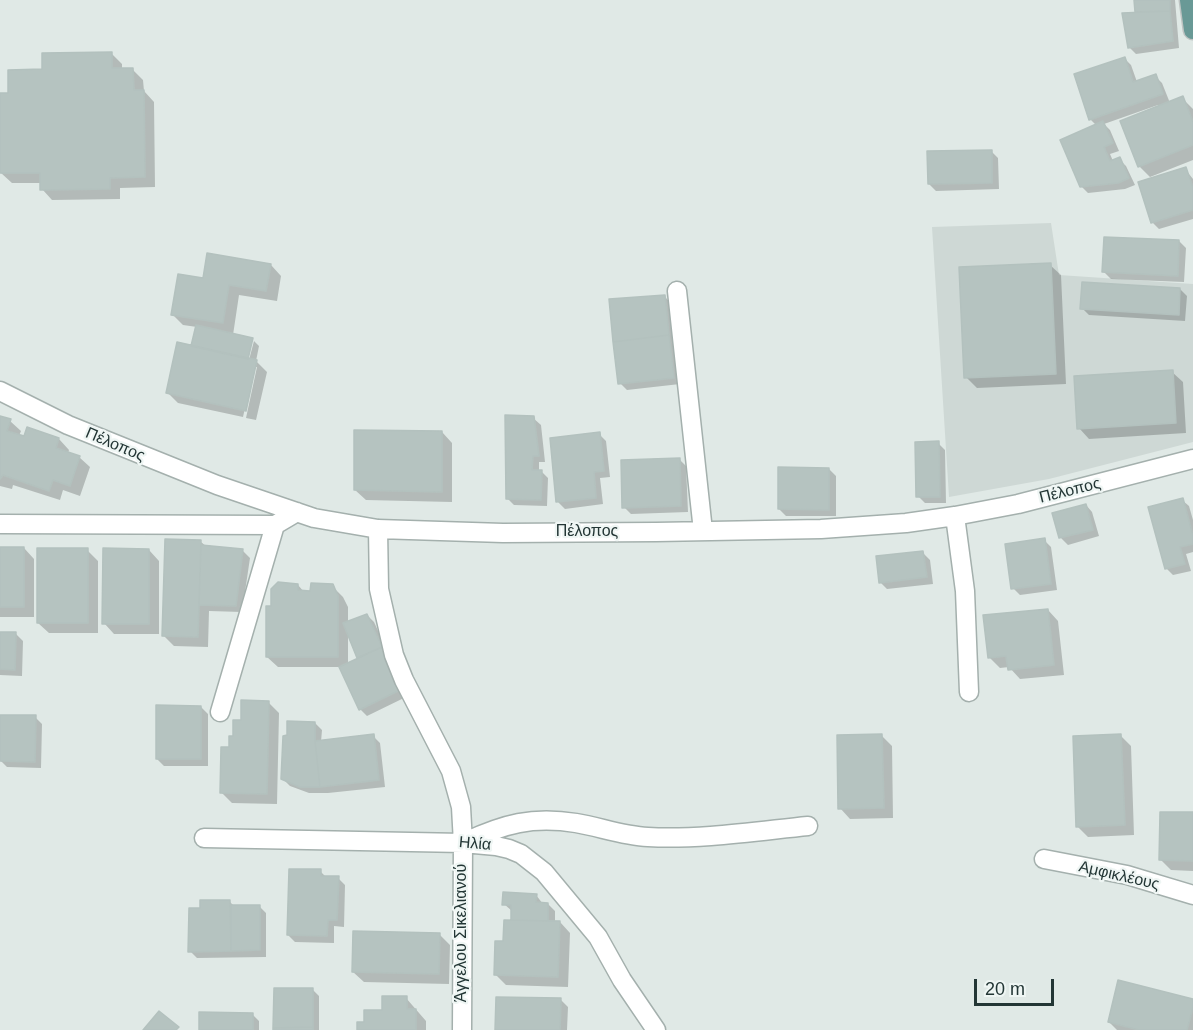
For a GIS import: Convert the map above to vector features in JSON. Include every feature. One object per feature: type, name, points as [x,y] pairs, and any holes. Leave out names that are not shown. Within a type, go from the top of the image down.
[{"type":"main road","points":[[1189,0],[1193,30]]},
{"type":"street","points":[[676,291],[703,531]]},
{"type":"street","name":"Πέλοπος","points":[[0,391],[68,425],[217,485],[314,518],[378,529],[502,533],[703,531],[906,523],[1018,504],[1193,459]]},
{"type":"street","points":[[0,524],[275,525],[297,512]]},
{"type":"street","points":[[955,516],[965,591],[969,692]]},
{"type":"street","points":[[220,712],[275,525]]},
{"type":"street","name":"Άγγελου Σικελιανού","points":[[378,529],[378,582],[388,635],[404,680],[451,771],[460,807],[463,843],[462,1030]]},
{"type":"street","points":[[463,843],[494,828],[529,821],[575,823],[619,834],[669,838],[808,826]]},
{"type":"street","name":"Ηλία","points":[[204,838],[463,843],[510,849],[521,854],[544,873],[598,937],[622,980],[656,1030]]},
{"type":"street","name":"Αμφικλέους","points":[[1044,859],[1127,875],[1193,895]]},
{"type":"shaded area","points":[[1051,223],[1059,275],[1193,284],[1193,442],[1049,479],[949,497],[932,227]]},
{"type":"building","points":[[1134,0],[1170,0],[1170,11],[1135,12]]},
{"type":"building","points":[[1170,11],[1173,41],[1128,48],[1122,13]]},
{"type":"building","points":[[112,52],[112,68],[133,68],[134,90],[144,90],[145,177],[110,178],[110,189],[40,190],[40,173],[0,173],[0,93],[8,93],[8,70],[42,69],[42,53]]},
{"type":"building","points":[[1125,57],[1133,82],[1156,74],[1163,94],[1089,120],[1074,74]]},
{"type":"building","points":[[1183,96],[1193,122],[1193,145],[1138,167],[1120,121]]},
{"type":"building","points":[[1103,121],[1113,143],[1104,147],[1110,161],[1120,157],[1129,178],[1118,183],[1080,187],[1060,140]]},
{"type":"building","points":[[992,150],[992,183],[928,184],[927,151]]},
{"type":"building","points":[[1186,167],[1193,188],[1193,210],[1151,223],[1138,182]]},
{"type":"building","points":[[1104,237],[1179,240],[1178,276],[1102,272]]},
{"type":"building","points":[[207,253],[271,264],[266,291],[229,285],[223,323],[171,315],[178,274],[203,278]]},
{"type":"building","points":[[1051,263],[1056,374],[964,378],[959,267]]},
{"type":"building","points":[[1082,282],[1180,288],[1179,315],[1080,309]]},
{"type":"building","points":[[665,295],[669,335],[613,342],[609,299]]},
{"type":"building","points":[[196,325],[253,338],[248,359],[191,346]]},
{"type":"building","points":[[669,335],[674,378],[618,384],[613,342]]},
{"type":"building","points":[[177,342],[257,360],[246,411],[166,393]]},
{"type":"building","points":[[1173,370],[1176,423],[1077,429],[1074,376]]},
{"type":"building","points":[[505,415],[534,416],[539,456],[533,456],[532,470],[542,470],[541,500],[506,499]]},
{"type":"building","points":[[0,416],[11,419],[7,431],[24,436],[27,427],[59,438],[56,448],[80,456],[70,486],[53,480],[49,491],[3,475],[0,479]]},
{"type":"building","points":[[354,430],[442,431],[442,492],[354,490]]},
{"type":"building","points":[[600,432],[604,471],[594,472],[596,498],[556,502],[550,438]]},
{"type":"building","points":[[939,441],[940,497],[916,497],[915,442]]},
{"type":"building","points":[[680,458],[681,506],[622,508],[621,460]]},
{"type":"building","points":[[778,467],[829,468],[829,510],[778,509]]},
{"type":"building","points":[[1183,498],[1193,544],[1180,547],[1185,564],[1165,569],[1148,507]]},
{"type":"building","points":[[1086,504],[1093,530],[1059,538],[1052,513]]},
{"type":"building","points":[[1045,538],[1051,584],[1011,589],[1005,544]]},
{"type":"building","points":[[165,539],[201,540],[198,637],[162,636]]},
{"type":"building","points":[[201,545],[243,549],[236,606],[199,605]]},
{"type":"building","points":[[0,547],[24,547],[24,607],[0,607]]},
{"type":"building","points":[[37,548],[88,548],[88,623],[37,623]]},
{"type":"building","points":[[103,548],[149,549],[149,624],[102,624]]},
{"type":"building","points":[[923,551],[927,577],[879,583],[876,556]]},
{"type":"building","points":[[278,582],[298,584],[298,590],[310,591],[311,583],[333,584],[338,596],[338,657],[266,657],[266,606],[271,606],[271,589]]},
{"type":"building","points":[[1048,609],[1054,665],[1008,670],[1006,656],[988,658],[983,615]]},
{"type":"building","points":[[367,614],[382,647],[357,658],[343,623]]},
{"type":"building","points":[[0,632],[16,632],[15,670],[0,669]]},
{"type":"building","points":[[382,647],[402,689],[359,710],[339,667]]},
{"type":"building","points":[[241,700],[269,701],[267,794],[220,793],[221,747],[229,747],[229,736],[233,736],[233,720],[241,720]]},
{"type":"building","points":[[156,705],[201,706],[201,759],[156,759]]},
{"type":"building","points":[[0,715],[36,715],[35,762],[0,761]]},
{"type":"building","points":[[287,721],[315,722],[320,787],[300,787],[281,779],[283,736],[287,735]]},
{"type":"building","points":[[374,734],[379,780],[320,787],[315,741]]},
{"type":"building","points":[[882,734],[884,808],[838,809],[837,735]]},
{"type":"building","points":[[1121,734],[1125,825],[1076,827],[1073,736]]},
{"type":"building","points":[[1160,812],[1193,812],[1193,861],[1159,860]]},
{"type":"building","points":[[289,869],[321,869],[321,876],[339,876],[337,920],[328,920],[327,936],[287,935]]},
{"type":"building","points":[[503,892],[537,894],[536,902],[548,903],[548,921],[511,920],[511,905],[502,905]]},
{"type":"building","points":[[200,900],[230,900],[231,951],[188,952],[189,908],[200,908]]},
{"type":"building","points":[[231,905],[260,905],[260,950],[231,951]]},
{"type":"building","points":[[504,920],[560,921],[558,977],[494,975],[495,941],[503,941]]},
{"type":"building","points":[[353,931],[440,933],[439,974],[352,972]]},
{"type":"building","points":[[1118,980],[1193,999],[1187,1030],[1139,1030],[1108,1022]]},
{"type":"building","points":[[274,988],[313,988],[313,1027],[273,1028]]},
{"type":"building","points":[[382,996],[407,996],[407,1009],[416,1009],[416,1030],[357,1030],[357,1022],[364,1022],[364,1010],[382,1010]]},
{"type":"building","points":[[496,997],[561,998],[560,1030],[495,1030]]},
{"type":"building","points":[[159,1011],[179,1027],[176,1030],[143,1030]]},
{"type":"building","points":[[199,1012],[253,1013],[253,1030],[199,1030]]},
{"type":"building","points":[[313,1027],[313,1030],[273,1030],[273,1028]]}]
